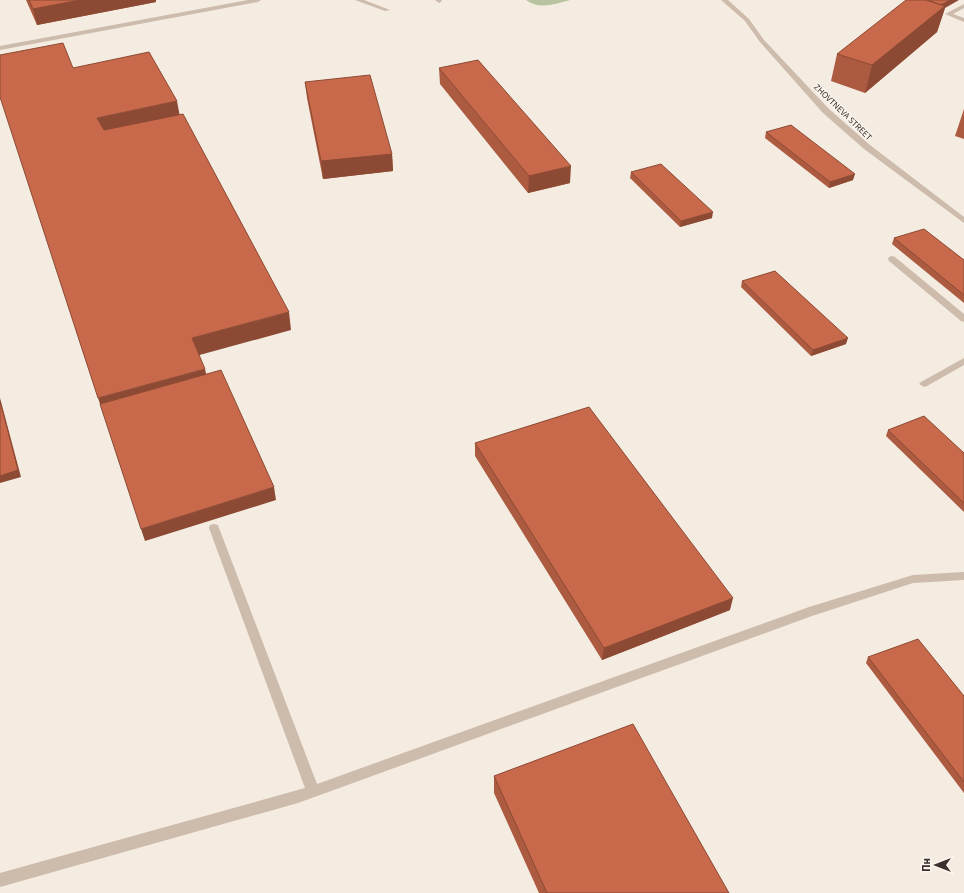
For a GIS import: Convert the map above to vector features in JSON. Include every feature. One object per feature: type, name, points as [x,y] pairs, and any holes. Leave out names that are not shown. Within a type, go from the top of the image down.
[{"type":"street","points":[[0,48],[258,0]]},
{"type":"street","points":[[358,0],[387,10]]},
{"type":"street","name":"ZHOVTNEVA STREET","points":[[724,0],[747,20],[762,41],[826,111],[867,147],[964,221]]},
{"type":"street","points":[[964,6],[948,14],[964,20]]},
{"type":"street","points":[[892,259],[964,319]]},
{"type":"street","points":[[924,384],[964,361]]},
{"type":"street","points":[[214,528],[313,792]]},
{"type":"street","points":[[0,880],[313,792],[809,612],[913,579],[964,576]]},
{"type":"green space","points":[[526,0],[570,0],[547,5],[536,5]]},
{"type":"building","points":[[29,0],[80,0],[33,9]]},
{"type":"building","points":[[906,0],[926,0],[945,6],[872,65],[837,54]]},
{"type":"building","points":[[927,0],[950,0],[941,5]]},
{"type":"building","points":[[63,43],[73,68],[149,52],[177,101],[97,118],[104,130],[183,114],[289,312],[192,338],[205,369],[98,398],[0,97],[0,55]]},
{"type":"building","points":[[478,60],[571,166],[529,176],[439,68]]},
{"type":"building","points":[[370,75],[392,154],[321,161],[305,82]]},
{"type":"building","points":[[791,125],[855,174],[830,182],[766,132]]},
{"type":"building","points":[[661,164],[713,212],[681,221],[631,172]]},
{"type":"building","points":[[924,229],[964,260],[964,295],[894,238]]},
{"type":"building","points":[[775,271],[848,338],[813,350],[742,281]]},
{"type":"building","points":[[221,370],[274,487],[141,529],[100,404]]},
{"type":"building","points":[[0,401],[18,470],[0,476]]},
{"type":"building","points":[[589,407],[733,598],[604,648],[475,443]]},
{"type":"building","points":[[924,416],[964,453],[964,503],[888,430]]},
{"type":"building","points":[[918,639],[964,696],[964,782],[868,657]]},
{"type":"building","points":[[633,724],[729,893],[547,893],[494,776]]}]
